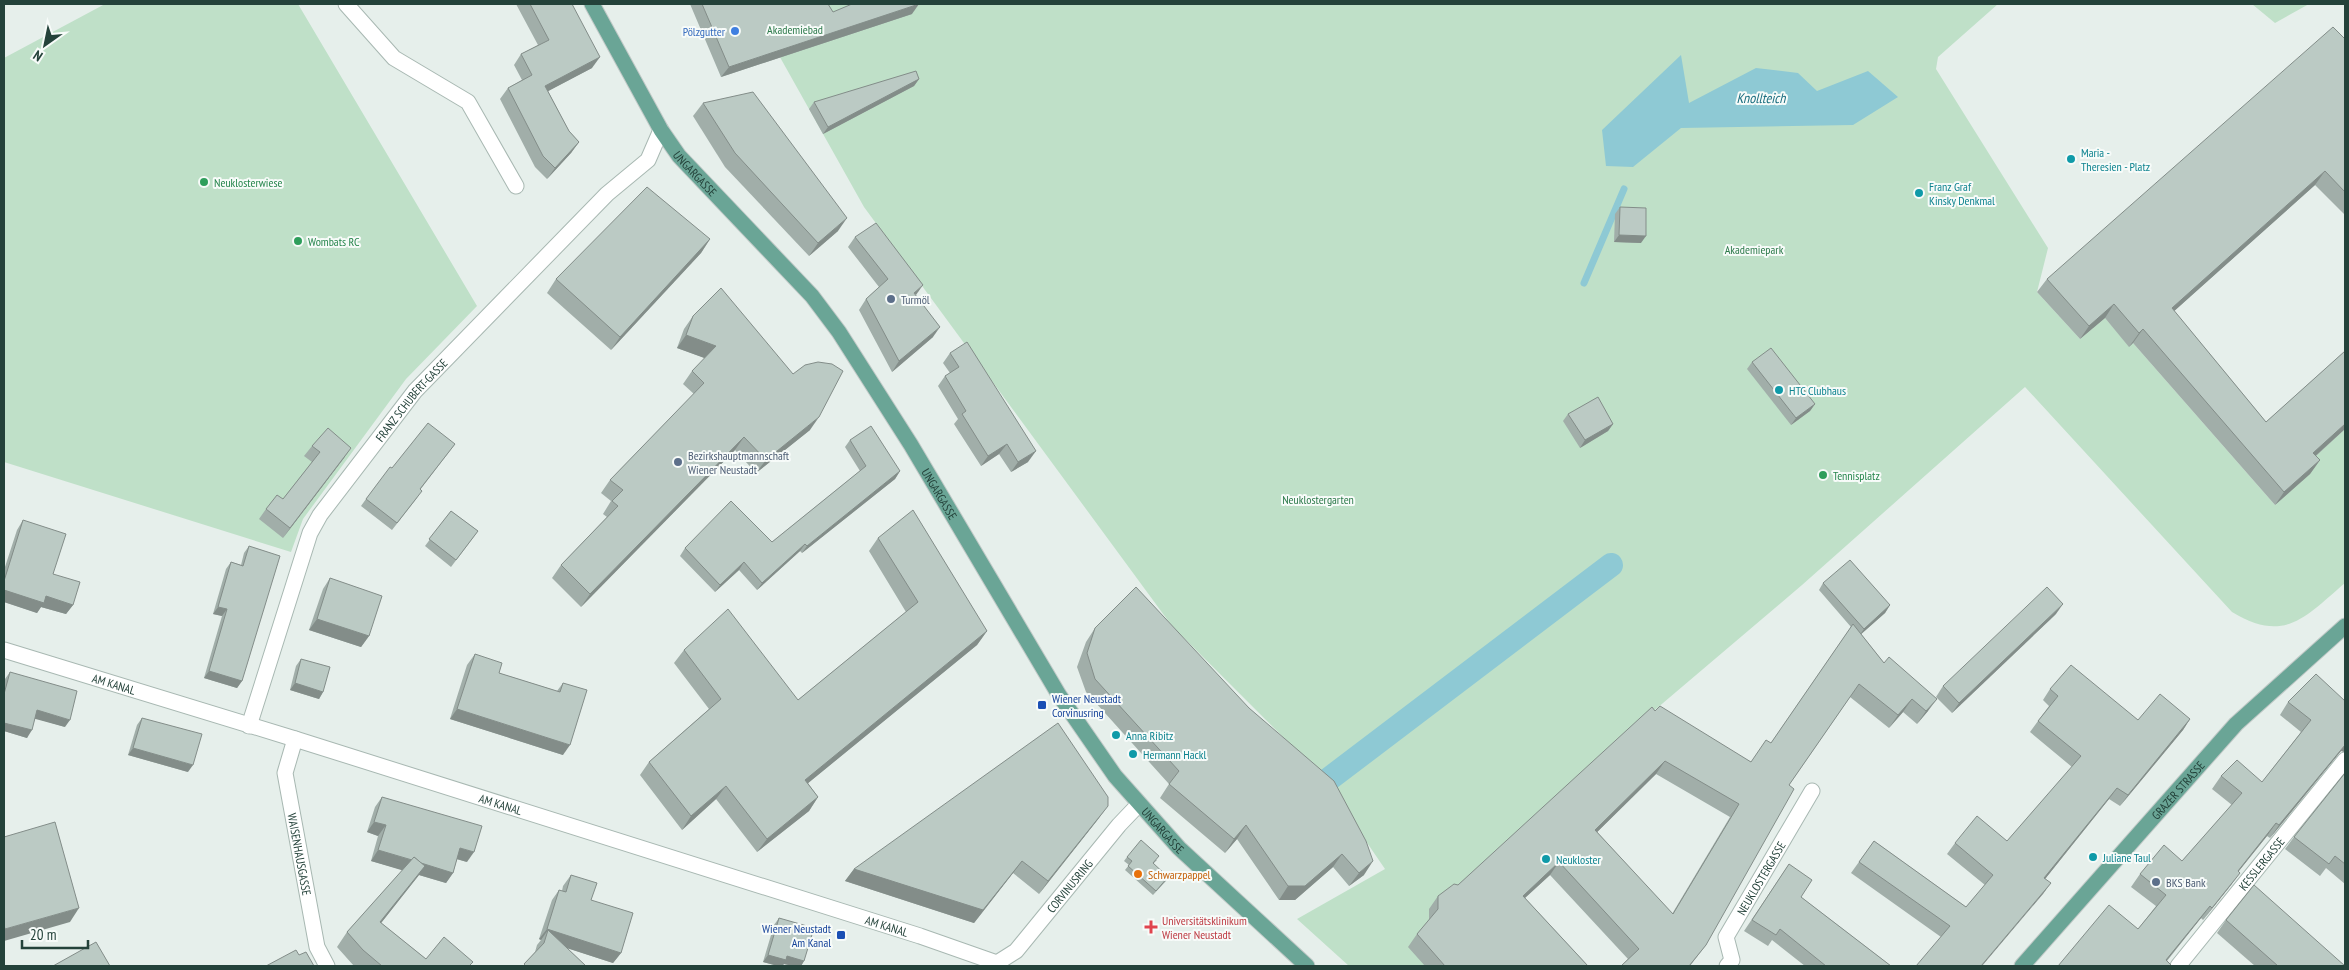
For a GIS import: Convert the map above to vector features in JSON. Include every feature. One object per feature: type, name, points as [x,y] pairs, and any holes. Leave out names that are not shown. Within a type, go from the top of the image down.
[{"type":"main road","name":"UNGARGASSE","points":[[592,4],[661,130],[679,156],[812,296],[839,332],[967,539],[1059,695],[1115,776],[1179,848],[1307,966]]},
{"type":"main road","name":"GRAZER STRASSE","points":[[2022,966],[2236,724],[2345,626]]},
{"type":"street","points":[[355,6],[394,58],[468,102],[516,186]]},
{"type":"street","name":"FRANZ SCHUBERT-GASSE","points":[[249,726],[310,533],[320,515],[415,391],[607,194],[648,160],[661,130]]},
{"type":"street","name":"AM KANAL","points":[[4,650],[920,936],[997,963]]},
{"type":"street","name":"WAISENHAUSGASSE","points":[[294,739],[285,773],[317,947],[327,966]]},
{"type":"street","name":"KESSLERGASSE","points":[[2178,966],[2345,760]]},
{"type":"street","name":"NEUKLOSTERGASSE","points":[[1733,964],[1726,936],[1812,792]]},
{"type":"street","name":"CORVINUSRING","points":[[997,963],[1016,951],[1119,824],[1139,804]]},
{"type":"green space","name":"Neuklosterwiese","points":[[105,4],[298,4],[477,306],[406,379],[303,519],[291,552],[4,462],[4,58]]},
{"type":"green space","points":[[758,4],[1998,4],[1938,57],[1936,69],[2048,248],[2037,292],[2080,339],[2105,318],[2129,346],[2133,343],[2275,505],[2304,466],[2345,429],[2345,583],[2306,616],[2280,626],[2266,626],[2232,612],[2025,387],[1802,585],[1643,720],[1429,922],[1425,966],[1349,966],[1297,919],[1385,869],[1320,774],[1172,626],[864,207],[781,59]]},
{"type":"green space","points":[[2252,4],[2309,4],[2275,23]]},
{"type":"water","name":"Knollteich","points":[[1681,55],[1689,103],[1756,68],[1798,73],[1817,91],[1868,71],[1898,97],[1853,125],[1681,128],[1633,167],[1606,166],[1602,130]]},
{"type":"building","points":[[530,4],[572,4],[600,57],[545,86],[569,131],[579,142],[555,168],[543,156],[508,88],[532,75],[521,54],[549,40]]},
{"type":"building","points":[[702,4],[828,4],[833,12],[852,4],[919,4],[729,67]]},
{"type":"building","points":[[2333,27],[2345,39],[2345,192],[2325,171],[2172,308],[2266,422],[2345,351],[2345,424],[2313,453],[2320,460],[2284,492],[2143,329],[2139,333],[2114,304],[2089,326],[2047,279]]},
{"type":"building","points":[[916,71],[919,79],[828,127],[814,102]]},
{"type":"building","points":[[753,92],[847,218],[818,243],[735,153],[703,103]]},
{"type":"building","points":[[647,187],[710,239],[620,337],[556,279]]},
{"type":"building","points":[[1620,207],[1646,208],[1646,236],[1619,235]]},
{"type":"building","name":"Turmöl","points":[[876,223],[923,285],[914,293],[940,327],[899,361],[866,299],[888,279],[855,237]]},
{"type":"building","name":"Bezirkshauptmannschaft Wiener Neustadt","points":[[721,288],[793,374],[805,365],[818,362],[832,364],[843,371],[819,417],[766,460],[744,437],[590,594],[561,565],[618,506],[612,501],[623,490],[610,480],[704,383],[692,371],[716,346],[686,335],[693,316]]},
{"type":"building","points":[[967,342],[1036,451],[1018,462],[1007,444],[988,456],[962,414],[966,411],[945,376],[959,367],[950,353]]},
{"type":"building","name":"HTC Clubhaus","points":[[1771,348],[1815,404],[1796,418],[1752,362]]},
{"type":"building","points":[[1598,397],[1613,424],[1585,440],[1568,414]]},
{"type":"building","points":[[428,423],[455,444],[420,489],[422,491],[397,523],[366,499],[390,467],[392,468]]},
{"type":"building","points":[[871,426],[900,471],[807,546],[805,544],[762,583],[744,562],[720,585],[685,548],[731,501],[772,542],[866,466],[850,440]]},
{"type":"building","points":[[328,428],[351,448],[290,528],[266,509],[277,495],[283,499],[320,452],[312,446]]},
{"type":"building","points":[[913,510],[987,631],[805,780],[818,797],[767,839],[726,786],[691,816],[649,762],[721,699],[684,650],[728,609],[798,700],[918,602],[878,538]]},
{"type":"building","points":[[451,511],[478,531],[456,560],[429,539]]},
{"type":"building","points":[[23,520],[66,534],[53,574],[80,582],[73,605],[46,596],[44,603],[4,590],[4,581]]},
{"type":"building","points":[[249,546],[280,556],[242,681],[209,671],[227,609],[218,607],[231,562],[243,566]]},
{"type":"building","points":[[1850,560],[1890,605],[1864,629],[1823,583]]},
{"type":"building","points":[[330,578],[382,596],[369,636],[317,619]]},
{"type":"building","points":[[1136,587],[1249,708],[1334,781],[1366,841],[1373,861],[1359,873],[1342,854],[1305,886],[1288,886],[1246,825],[1234,839],[1169,784],[1179,771],[1095,679],[1087,653],[1095,628]]},
{"type":"building","points":[[2047,587],[2063,604],[1959,703],[1943,686]]},
{"type":"building","name":"Neukloster","points":[[1853,624],[1884,663],[1889,657],[1937,699],[1926,711],[1912,699],[1898,715],[1859,684],[1789,785],[1794,789],[1706,945],[1689,966],[1621,966],[1639,949],[1559,862],[1523,896],[1588,966],[1445,966],[1417,934],[1438,909],[1438,896],[1454,884],[1458,885],[1652,707],[1655,711],[1660,706],[1751,762],[1766,740],[1771,743]],"holes":[[[1665,761],[1739,804],[1673,914],[1595,830]]]},
{"type":"building","points":[[475,654],[502,663],[499,673],[560,692],[563,683],[587,690],[570,745],[457,709]]},
{"type":"building","points":[[301,659],[330,667],[323,692],[295,683]]},
{"type":"building","points":[[2071,665],[2138,720],[2160,694],[2190,719],[2128,795],[2117,788],[2044,878],[2051,883],[1981,966],[1916,966],[1950,926],[1859,862],[1874,841],[1966,907],[1993,875],[1955,843],[1977,816],[2007,841],[2081,756],[2038,721],[2058,696],[2050,689]]},
{"type":"building","points":[[10,672],[77,691],[70,720],[37,710],[32,730],[4,723],[4,694]]},
{"type":"building","points":[[2316,674],[2345,701],[2345,745],[2279,825],[2276,823],[2212,908],[2210,906],[2166,960],[2172,966],[2058,966],[2109,905],[2138,929],[2166,895],[2140,874],[2164,845],[2182,861],[2242,793],[2221,776],[2237,760],[2262,782],[2311,720],[2288,702]]},
{"type":"building","points":[[142,718],[202,734],[193,765],[133,748]]},
{"type":"building","points":[[1058,723],[1108,797],[1108,806],[1048,881],[1022,861],[983,910],[854,869]]},
{"type":"building","points":[[2345,773],[2345,864],[2335,856],[2329,864],[2294,837]]},
{"type":"building","points":[[382,797],[482,826],[474,852],[460,848],[453,873],[421,863],[414,857],[412,860],[378,850],[386,825],[374,822]]},
{"type":"building","points":[[55,822],[79,908],[5,929],[4,837]]},
{"type":"building","points":[[1141,840],[1159,856],[1153,863],[1168,877],[1156,891],[1128,866],[1132,861],[1127,857]]},
{"type":"building","points":[[414,857],[425,866],[380,922],[426,959],[444,937],[473,962],[469,966],[382,966],[363,950],[347,932]]},
{"type":"building","points":[[1789,864],[1812,880],[1801,897],[1891,966],[1826,966],[1780,929],[1776,935],[1752,920]]},
{"type":"building","points":[[571,875],[597,883],[591,900],[633,913],[621,953],[547,929],[559,890],[566,892]]},
{"type":"building","points":[[2254,885],[2345,966],[2278,966],[2226,920]]},
{"type":"building","points":[[779,918],[814,928],[804,961],[787,956],[786,960],[768,955]]},
{"type":"building","points":[[548,930],[586,966],[526,966],[524,964],[544,943]]},
{"type":"building","points":[[96,942],[110,966],[53,966]]},
{"type":"building","points":[[296,950],[299,955],[306,952],[314,966],[266,966]]},
{"type":"waterway","points":[[1584,283],[1624,189]]},
{"type":"waterway","points":[[1325,782],[1611,565]]},
{"type":"place","name":"Pölzgutter","points":[[735,31]]},
{"type":"place","name":"Maria - Theresien - Platz","points":[[2071,159]]},
{"type":"place","name":"Neuklosterwiese","points":[[204,182]]},
{"type":"place","name":"Franz Graf Kinsky Denkmal","points":[[1919,193]]},
{"type":"place","name":"Wombats RC","points":[[298,241]]},
{"type":"place","name":"Turmöl","points":[[891,299]]},
{"type":"place","name":"HTC Clubhaus","points":[[1779,390]]},
{"type":"place","name":"Bezirkshauptmannschaft Wiener Neustadt","points":[[678,462]]},
{"type":"place","name":"Tennisplatz","points":[[1823,475]]},
{"type":"place","name":"Wiener Neustadt Corvinusring","points":[[1042,705]]},
{"type":"place","name":"Anna Ribitz","points":[[1116,735]]},
{"type":"place","name":"Hermann Hackl","points":[[1133,754]]},
{"type":"place","name":"Juliane Taul","points":[[2093,857]]},
{"type":"place","name":"Neukloster","points":[[1546,859]]},
{"type":"place","name":"Schwarzpappel","points":[[1138,874]]},
{"type":"place","name":"BKS Bank","points":[[2156,882]]},
{"type":"place","name":"Universitätsklinikum Wiener Neustadt","points":[[1151,927]]},
{"type":"place","name":"Wiener Neustadt Am Kanal","points":[[841,935]]},
{"type":"park label","name":"Akademiebad","points":[[795,29]]},
{"type":"park label","name":"Akademiepark","points":[[1754,249]]},
{"type":"park label","name":"Neuklostergarten","points":[[1318,499]]}]
